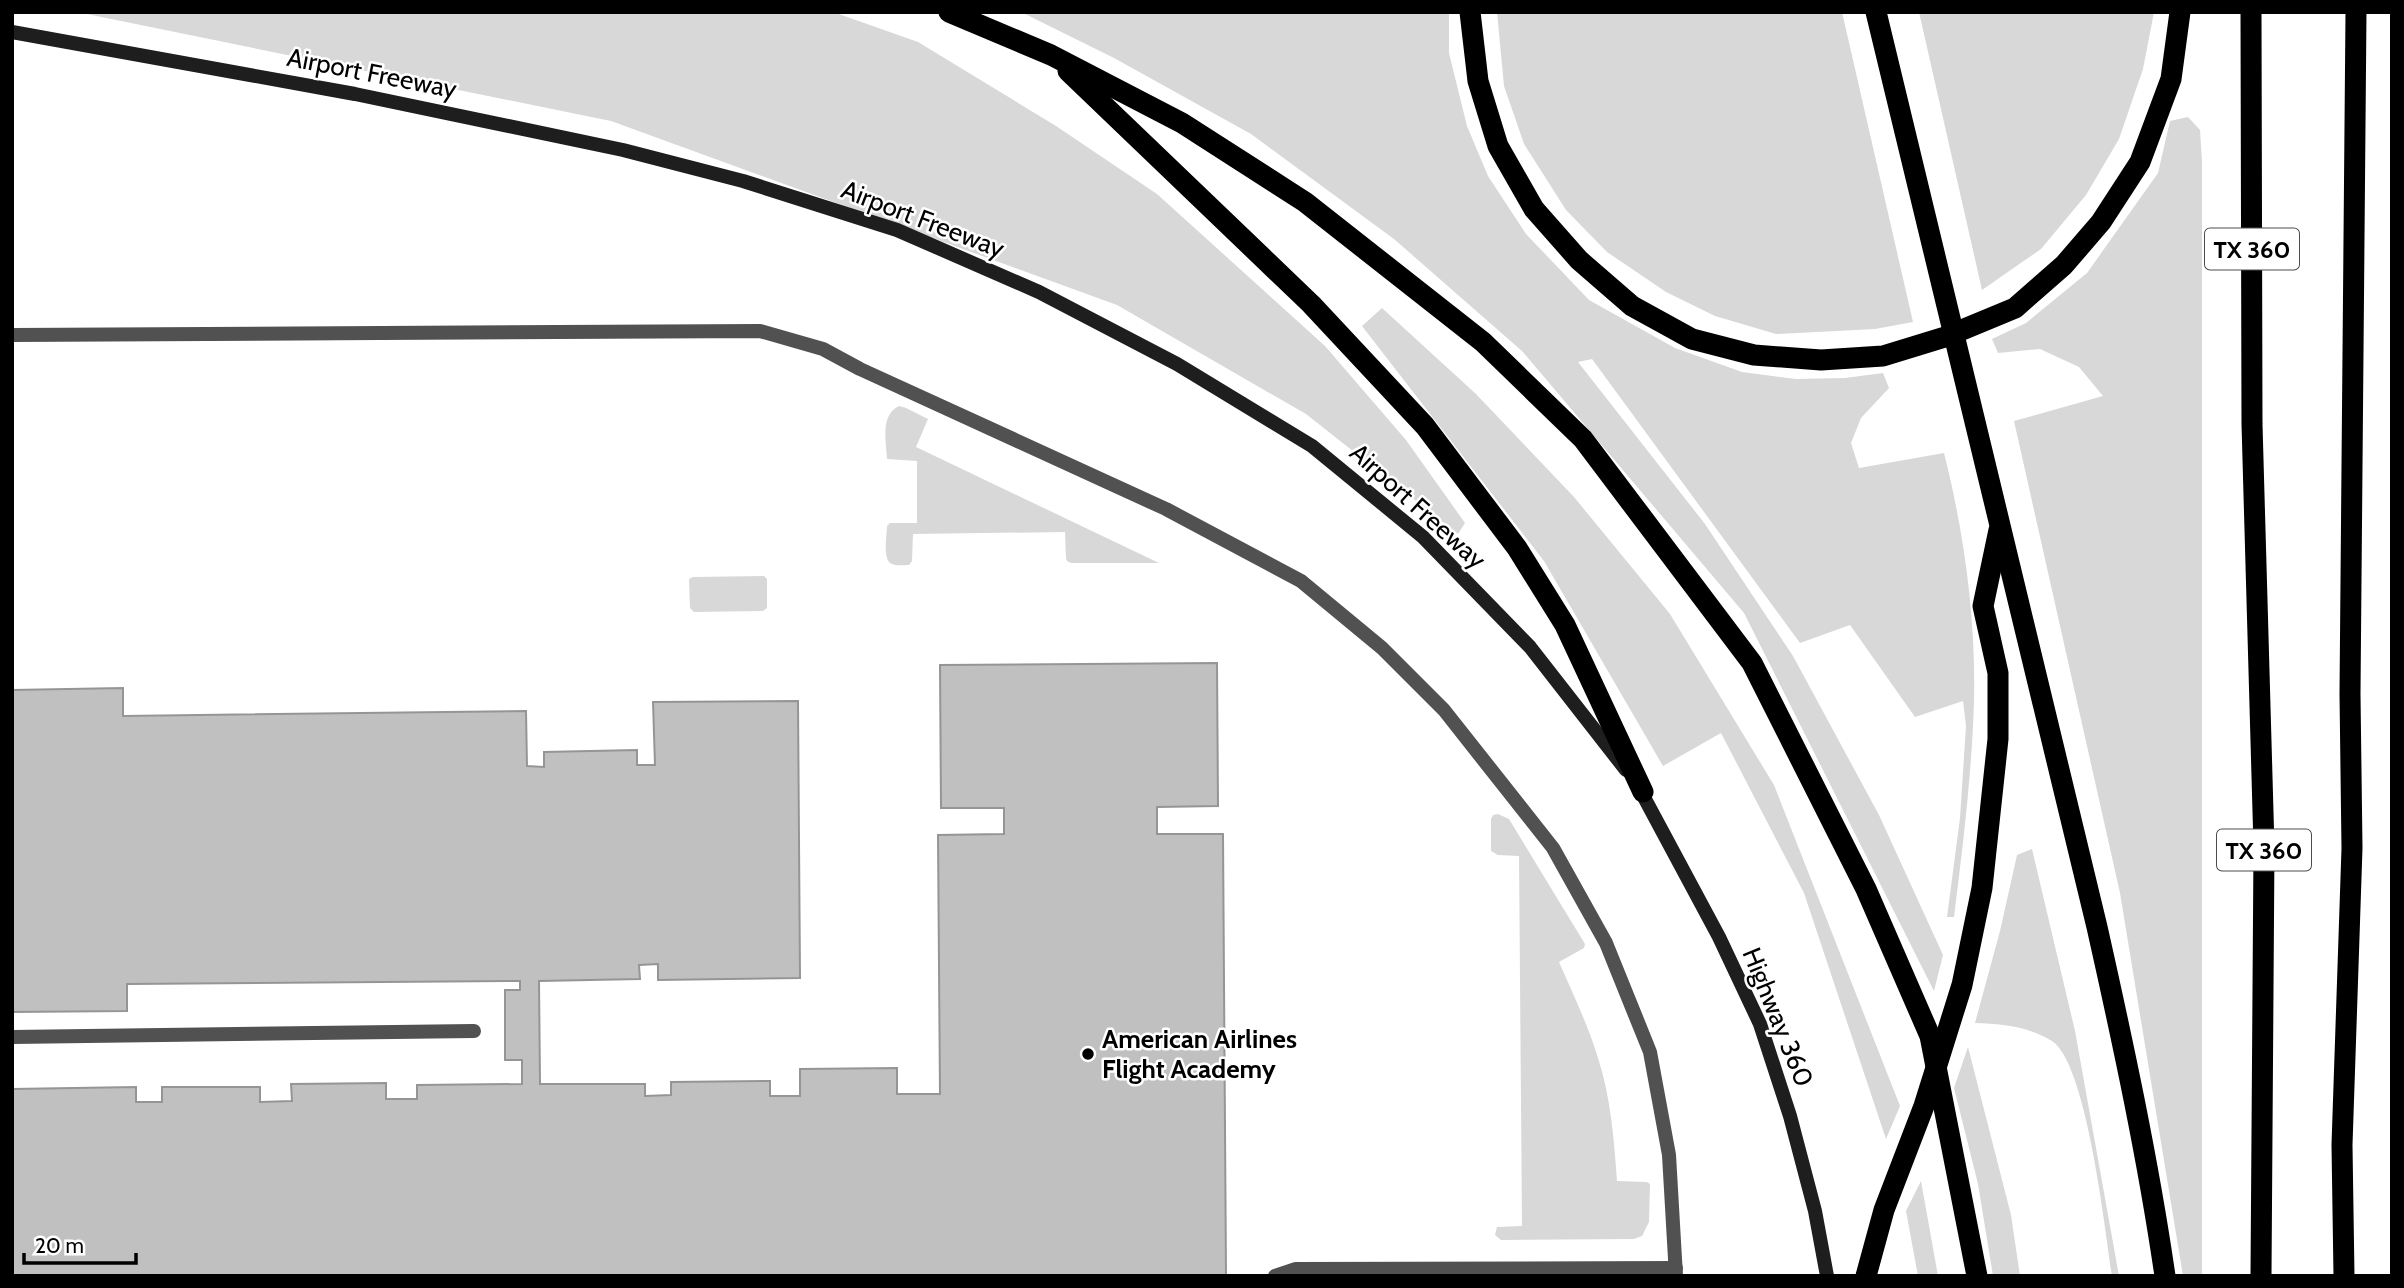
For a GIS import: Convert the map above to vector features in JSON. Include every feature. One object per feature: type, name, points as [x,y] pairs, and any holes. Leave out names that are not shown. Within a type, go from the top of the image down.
[{"type":"highway","points":[[949,12],[1051,55],[1182,122],[1305,202],[1483,342],[1583,439],[1752,663],[1866,889],[1930,1036],[1977,1276]]},
{"type":"highway","points":[[1470,12],[1478,80],[1499,146],[1534,209],[1579,260],[1632,306],[1692,339],[1754,355],[1821,360],[1882,356],[1945,337],[2015,308],[2064,265],[2101,222],[2140,162],[2171,79],[2180,12]]},
{"type":"highway","points":[[1876,12],[2097,928],[2126,1057],[2165,1276]]},
{"type":"highway","name":"TX 360","points":[[2251,12],[2252,424],[2264,847],[2261,1276]]},
{"type":"highway","points":[[2344,1276],[2342,1145],[2352,848],[2350,694],[2356,12]]},
{"type":"highway","points":[[1051,55],[1311,304],[1425,426],[1517,548],[1565,625],[1643,792]]},
{"type":"highway","points":[[1866,1276],[1884,1210],[1924,1106],[1962,985],[1982,888],[1998,739],[1998,673],[1983,607],[2000,523]]},
{"type":"main road","name":"Airport Freeway","points":[[12,32],[355,93],[623,150],[743,181],[897,230],[1039,292],[1177,364],[1312,446],[1423,537],[1530,647],[1643,792]]},
{"type":"main road","name":"Highway 360","points":[[1643,792],[1719,937],[1760,1024],[1790,1116],[1815,1211],[1827,1276]]},
{"type":"lane","points":[[12,335],[760,331],[823,349],[860,369],[1166,509],[1301,581],[1382,648],[1444,710],[1553,848],[1606,943],[1650,1052],[1669,1155],[1676,1272],[1296,1269],[1275,1276]]},
{"type":"lane","points":[[12,1037],[474,1031]]},
{"type":"shaded area","points":[[77,12],[833,12],[918,42],[1056,126],[1157,194],[1325,346],[1406,440],[1465,523],[1458,534],[1306,414],[1117,305],[611,121]]},
{"type":"shaded area","points":[[1021,12],[1449,12],[1449,53],[1467,126],[1488,176],[1526,234],[1589,300],[1675,348],[1742,372],[1796,379],[1845,378],[1883,373],[1889,388],[1861,418],[1851,443],[1859,468],[1944,453],[1967,575],[1973,638],[1973,727],[1954,917],[1947,917],[1960,818],[1966,726],[1963,701],[1915,717],[1850,625],[1800,643],[1592,359],[1578,362],[1705,524],[1793,656],[1879,815],[1943,955],[1934,991],[1744,613],[1522,351],[1394,239],[1251,134],[1114,58]]},
{"type":"shaded area","points":[[1497,12],[1842,12],[1913,322],[1875,329],[1776,334],[1715,316],[1666,292],[1607,252],[1566,210],[1524,144],[1504,86]]},
{"type":"shaded area","points":[[1919,12],[2154,12],[2143,69],[2119,139],[2086,195],[2041,249],[1982,290]]},
{"type":"shaded area","points":[[2188,117],[2200,130],[2202,161],[2202,1276],[2183,1276],[2120,893],[2014,421],[2103,396],[2079,367],[2040,349],[1998,353],[1992,339],[2026,323],[2087,273],[2158,173],[2170,121]]},
{"type":"shaded area","points":[[1382,308],[1476,394],[1574,497],[1670,614],[1774,785],[1900,1106],[1886,1139],[1804,893],[1721,733],[1663,766],[1544,561],[1362,326]]},
{"type":"shaded area","points":[[899,406],[928,419],[916,447],[1159,563],[1071,563],[1066,558],[1065,532],[913,534],[912,561],[909,565],[892,564],[886,553],[887,526],[890,523],[917,523],[917,461],[887,459],[887,422],[893,410]]},
{"type":"shaded area","points":[[764,576],[767,579],[767,608],[763,611],[694,612],[690,608],[689,579],[693,577]]},
{"type":"shaded area","points":[[1498,814],[1509,819],[1585,944],[1584,948],[1559,962],[1590,1034],[1606,1088],[1617,1181],[1650,1184],[1649,1222],[1642,1236],[1634,1239],[1501,1240],[1495,1235],[1497,1227],[1522,1226],[1519,856],[1498,855],[1491,851],[1491,819]]},
{"type":"shaded area","points":[[2032,849],[2075,1031],[2119,1276],[2112,1276],[2093,1150],[2075,1081],[2064,1056],[2052,1041],[2034,1032],[2004,1025],[1975,1023],[2017,855]]},
{"type":"shaded area","points":[[1968,1047],[2011,1215],[2020,1276],[1993,1276],[1978,1184],[1954,1088]]},
{"type":"shaded area","points":[[1921,1181],[1938,1276],[1918,1276],[1906,1211]]},
{"type":"building","points":[[1217,663],[1218,806],[1157,807],[1157,834],[1223,834],[1226,1276],[12,1276],[12,1089],[136,1087],[136,1102],[162,1102],[162,1087],[260,1087],[260,1102],[292,1101],[291,1084],[386,1083],[386,1099],[417,1099],[417,1085],[522,1084],[522,1060],[505,1060],[505,990],[520,990],[520,981],[127,984],[127,1011],[12,1012],[12,690],[123,688],[123,716],[526,711],[527,766],[544,767],[544,752],[637,750],[637,765],[655,765],[653,702],[798,701],[800,978],[658,980],[658,964],[639,965],[640,979],[539,981],[540,1084],[645,1084],[645,1096],[671,1095],[671,1082],[770,1081],[770,1096],[800,1096],[800,1069],[897,1068],[897,1094],[940,1094],[938,835],[1004,834],[1004,808],[941,808],[940,665]]},
{"type":"place","name":"American Airlines Flight Academy","points":[[1088,1054]]}]
